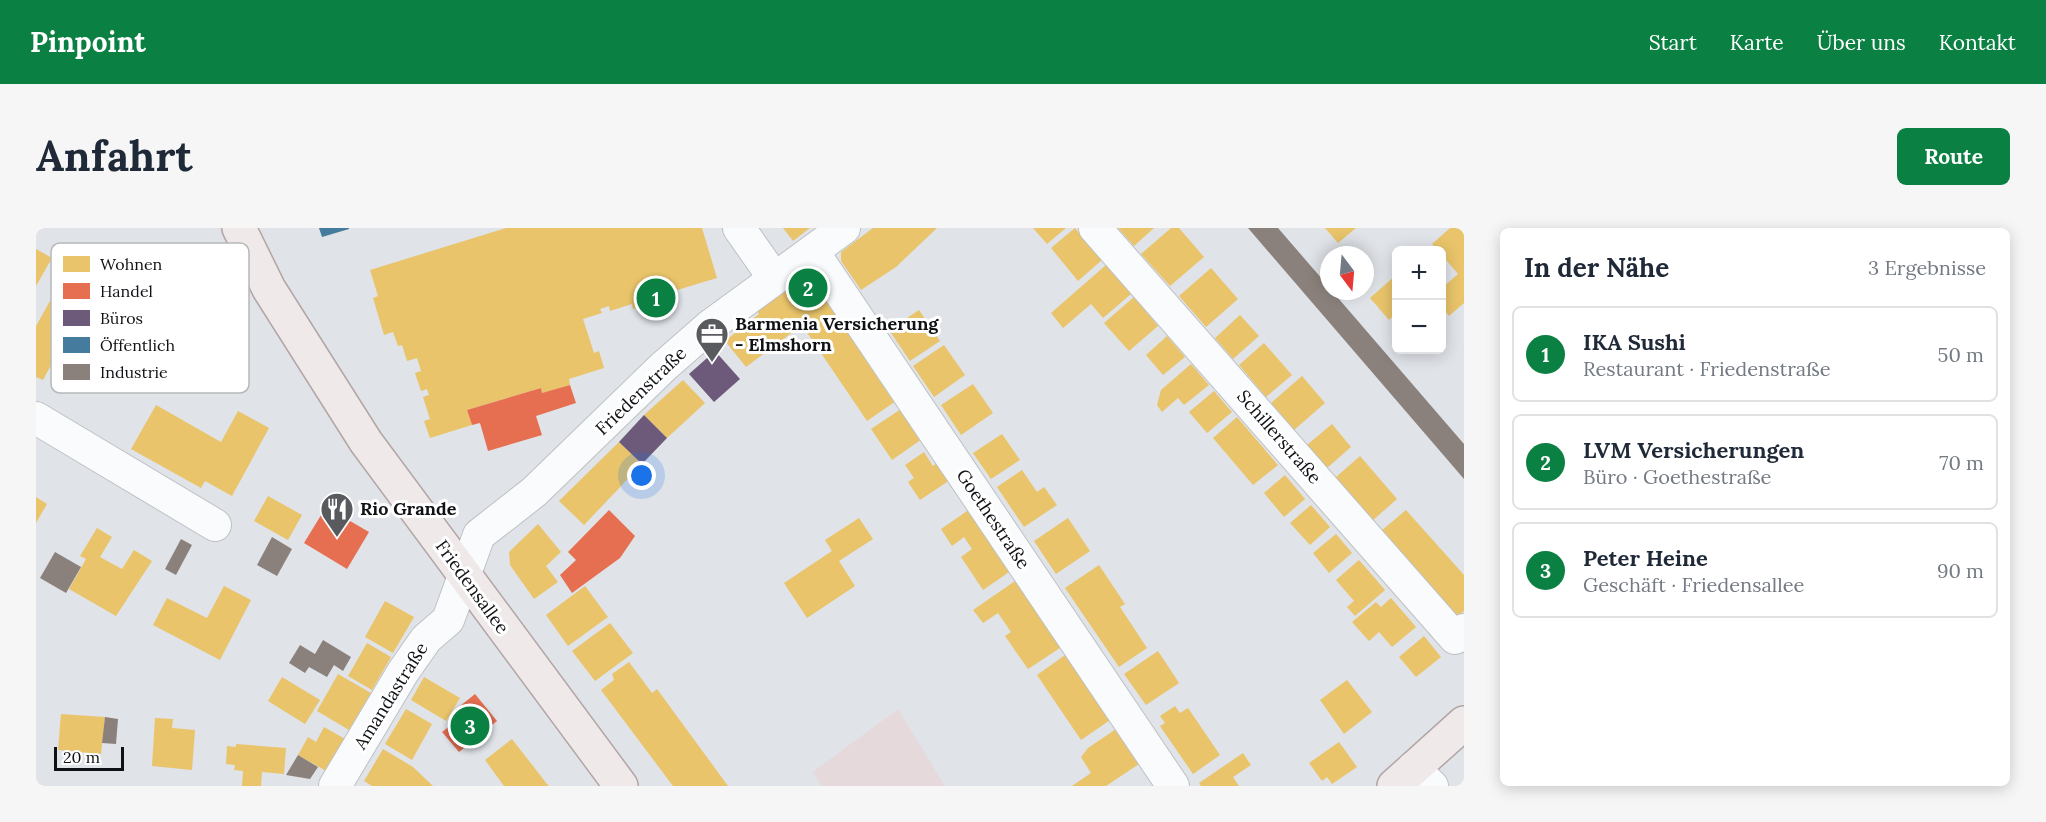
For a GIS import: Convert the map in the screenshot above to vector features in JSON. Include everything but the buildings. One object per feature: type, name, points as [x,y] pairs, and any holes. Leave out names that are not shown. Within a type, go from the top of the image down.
[{"type":"main road","name":"Friedensallee","points":[[239,228],[246,243]]},
{"type":"main road","name":"Friedensallee","points":[[249,248],[269,289],[360,433],[621,786]]},
{"type":"main road","points":[[1413,780],[1464,723]]},
{"type":"street","points":[[739,228],[774,278]]},
{"type":"street","name":"Friedenstraße","points":[[465,577],[479,535],[534,492],[702,333],[844,228]]},
{"type":"street","name":"Schillerstraße","points":[[1095,228],[1455,638],[1464,630]]},
{"type":"street","name":"Goethestraße","points":[[813,252],[1173,786]]},
{"type":"street","points":[[36,418],[215,525]]},
{"type":"street","name":"Amandastraße","points":[[335,786],[403,672],[426,639],[448,621],[465,577]]},
{"type":"shaded area","points":[[898,709],[945,786],[821,786],[813,772]]},
{"type":"place","name":"LVM Versicherungen","points":[[808,288]]},
{"type":"place","name":"IKA Sushi","points":[[656,298]]},
{"type":"place","name":"Barmenia Versicherung - Elmshorn","points":[[712,363]]},
{"type":"place","name":"Rio Grande","points":[[337,538]]},
{"type":"place","name":"Peter Heine","points":[[470,726]]}]
